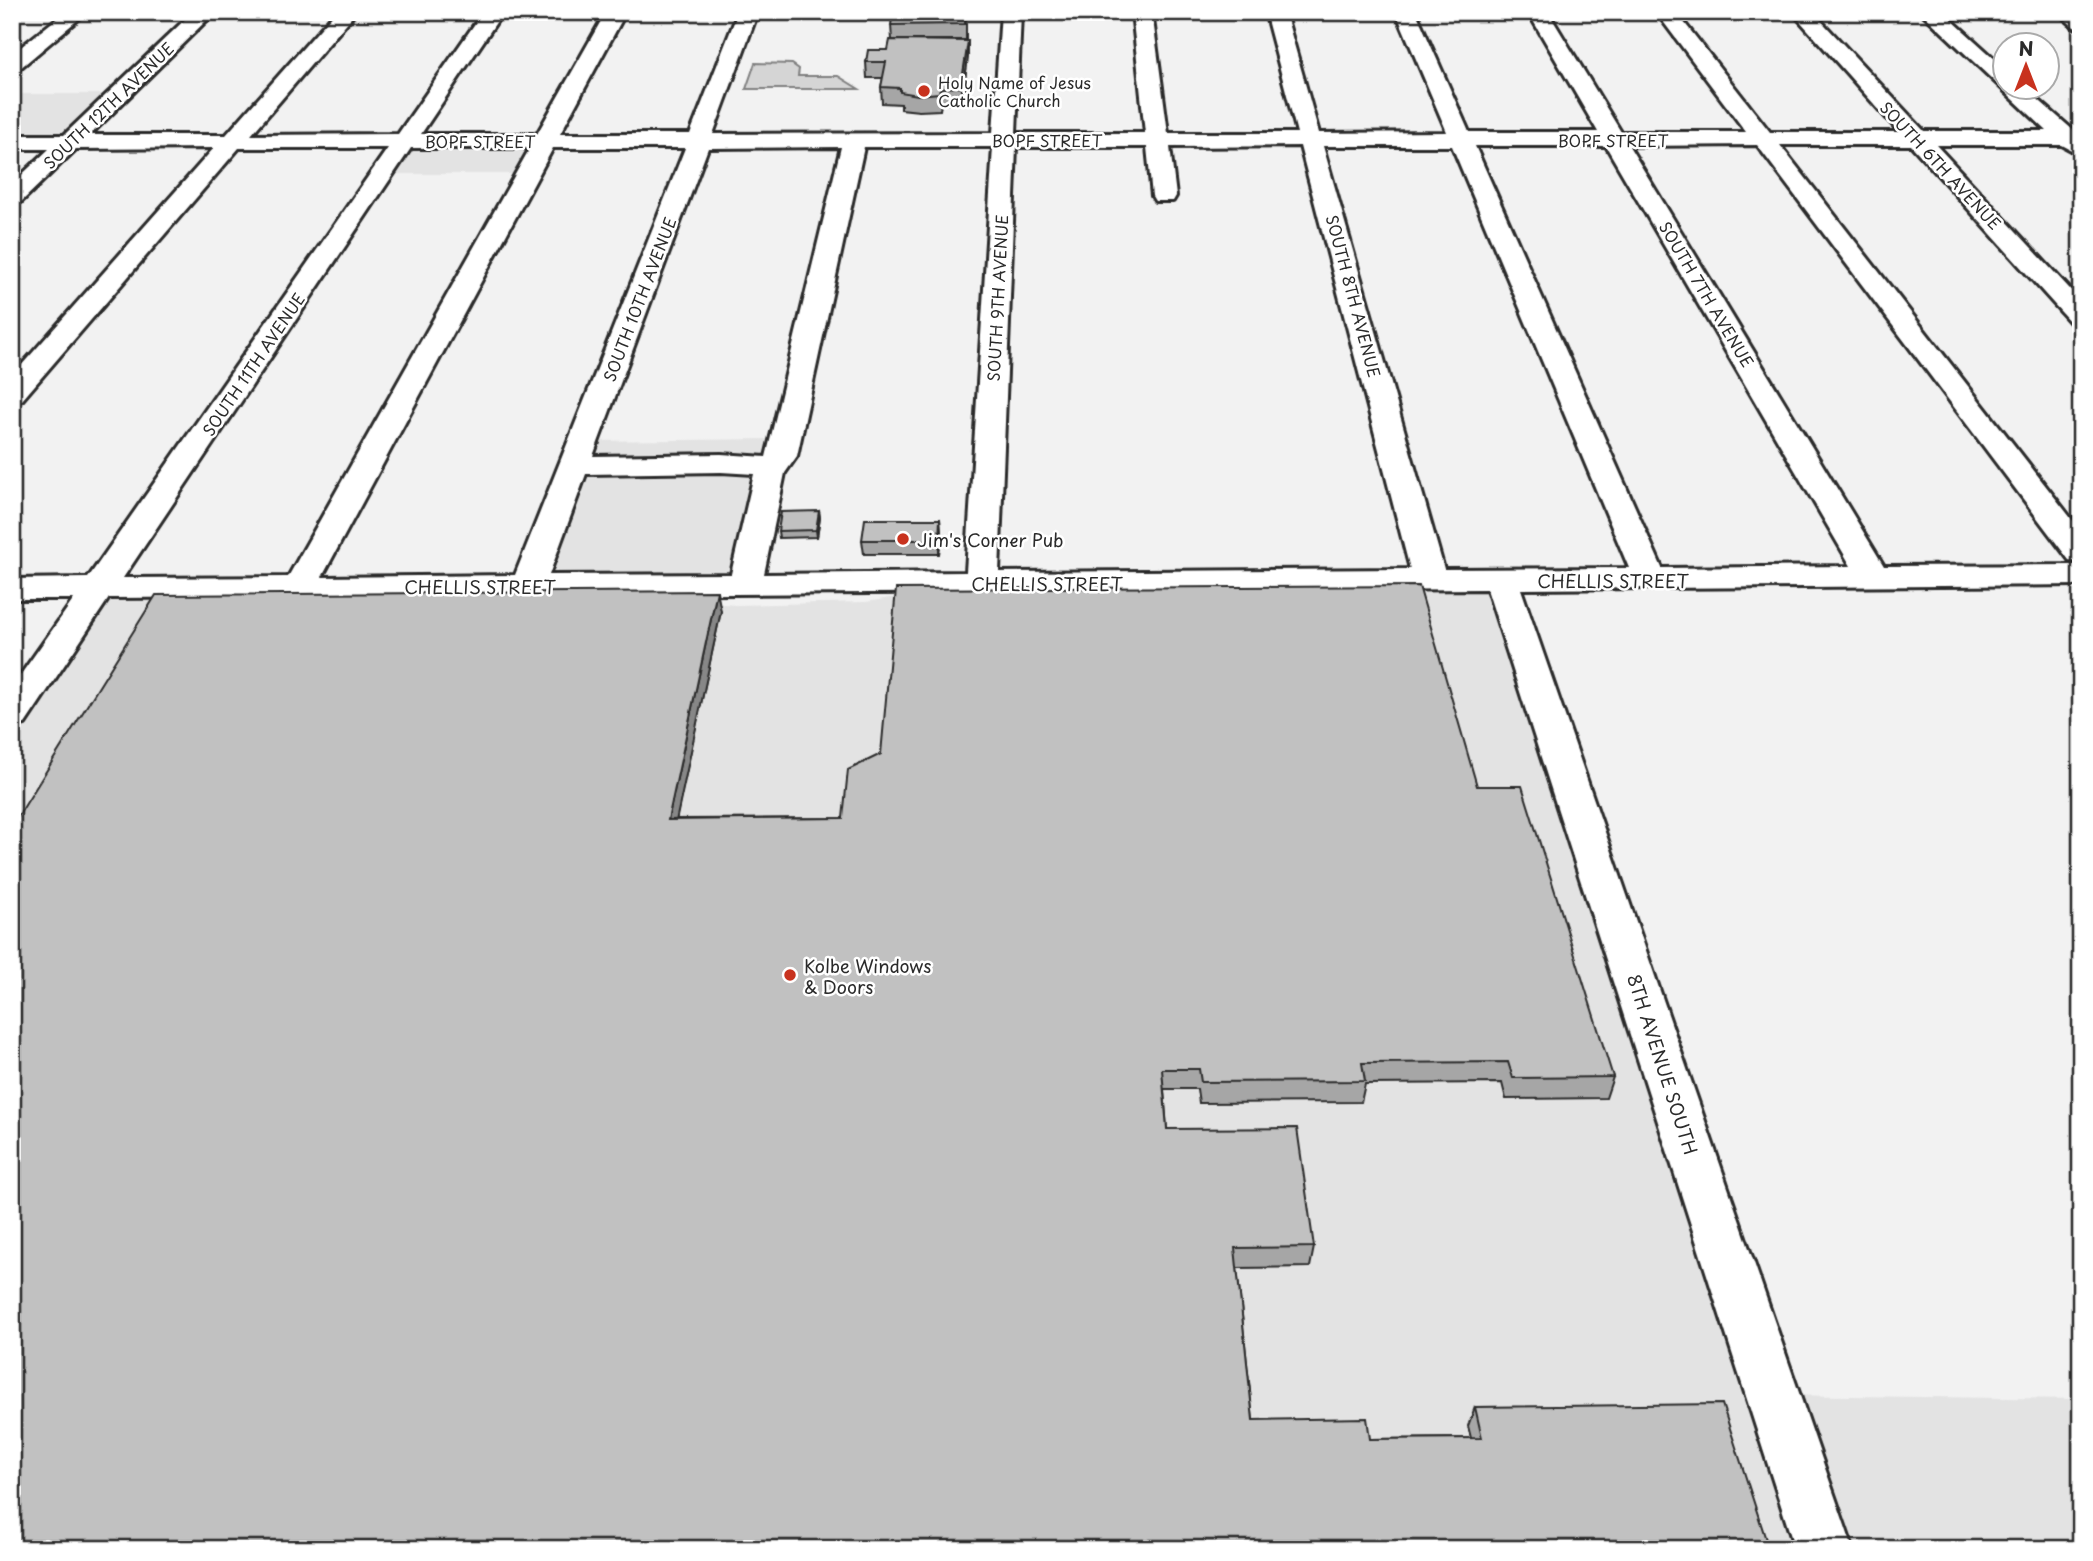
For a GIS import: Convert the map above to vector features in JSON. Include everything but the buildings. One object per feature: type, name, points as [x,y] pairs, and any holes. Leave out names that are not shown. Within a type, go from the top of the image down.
[{"type":"street","points":[[12,65],[77,12]]},
{"type":"street","name":"SOUTH 12TH AVENUE","points":[[12,197],[205,12]]},
{"type":"street","points":[[12,394],[346,12]]},
{"type":"street","name":"SOUTH 11TH AVENUE","points":[[12,715],[494,12]]},
{"type":"street","points":[[299,588],[616,12]]},
{"type":"street","name":"SOUTH 10TH AVENUE","points":[[528,586],[748,12]]},
{"type":"street","name":"SOUTH 9TH AVENUE","points":[[982,583],[1011,12]]},
{"type":"street","points":[[1142,12],[1164,196]]},
{"type":"street","name":"SOUTH 8TH AVENUE","points":[[1275,12],[1430,580]]},
{"type":"street","points":[[1406,12],[1651,580]]},
{"type":"street","name":"SOUTH 7TH AVENUE","points":[[1538,12],[1874,577]]},
{"type":"street","points":[[1666,12],[2081,553]]},
{"type":"street","name":"SOUTH 6TH AVENUE","points":[[1802,12],[2081,317]]},
{"type":"street","points":[[1931,12],[1992,68]]},
{"type":"street","points":[[2067,12],[2081,23]]},
{"type":"street","points":[[2030,102],[2077,142]]},
{"type":"street","name":"BOPF STREET","points":[[12,142],[1766,139],[2077,142]]},
{"type":"street","points":[[745,585],[770,473],[782,456],[854,141]]},
{"type":"street","points":[[576,465],[721,463],[766,466],[770,473]]},
{"type":"street","name":"CHELLIS STREET","points":[[12,589],[2081,575]]},
{"type":"street","name":"8TH AVENUE SOUTH","points":[[1501,580],[1824,1549]]},
{"type":"shaded area","points":[[755,63],[792,64],[799,69],[798,76],[838,76],[859,89],[746,89]]},
{"type":"shaded area","points":[[12,94],[120,94],[71,142],[12,142]]},
{"type":"shaded area","points":[[406,141],[544,141],[525,174],[383,174]]},
{"type":"shaded area","name":"Kolbe Windows & Doors","points":[[784,439],[755,572],[535,587],[735,605],[866,602],[982,583],[1501,580],[1773,1395],[2081,1399],[2081,1549],[12,1549],[12,715],[99,589],[528,586],[585,441]]},
{"type":"place","name":"Holy Name of Jesus Catholic Church","points":[[924,91]]},
{"type":"place","name":"Jim's Corner Pub","points":[[903,539]]},
{"type":"place","name":"Kolbe Windows & Doors","points":[[790,975]]}]
